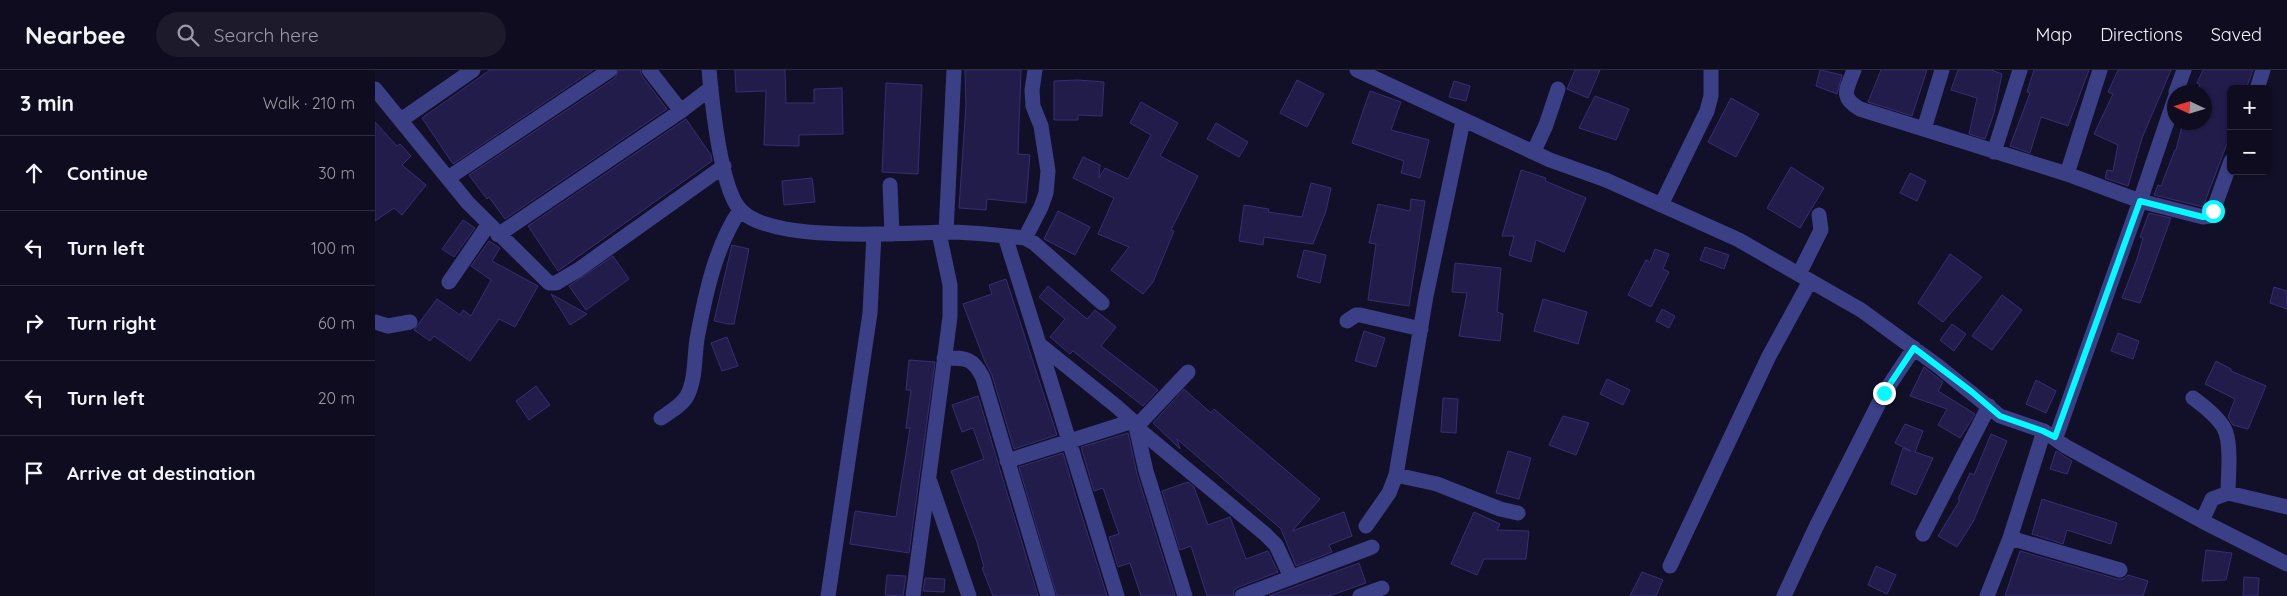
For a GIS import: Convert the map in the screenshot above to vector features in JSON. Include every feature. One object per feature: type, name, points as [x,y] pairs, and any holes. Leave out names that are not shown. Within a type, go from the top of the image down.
[{"type":"street","points":[[401,120],[473,70]]},
{"type":"street","points":[[448,178],[610,70]]},
{"type":"street","points":[[649,70],[681,111]]},
{"type":"street","points":[[709,70],[724,166],[731,191],[740,210],[748,218],[761,224],[797,231],[874,234],[943,232],[1025,238],[1034,243],[1102,303]]},
{"type":"street","points":[[913,596],[950,316],[950,285],[943,232],[954,70]]},
{"type":"street","points":[[1025,238],[1046,193],[1048,171],[1041,126],[1033,106],[1032,90],[1035,70]]},
{"type":"street","points":[[1357,70],[1463,120],[1739,240],[1861,310],[1914,348],[2000,416],[2049,434],[2065,446],[2202,521],[2287,564]]},
{"type":"street","points":[[1661,205],[1707,111],[1711,96],[1711,70]]},
{"type":"street","points":[[1854,70],[1846,95],[1852,104],[1994,152],[2067,174],[2140,201],[2203,217],[2210,216],[2227,171]]},
{"type":"street","points":[[1924,129],[1942,70]]},
{"type":"street","points":[[1994,152],[2020,70]]},
{"type":"street","points":[[2067,174],[2100,70]]},
{"type":"street","points":[[2179,85],[2184,70]]},
{"type":"street","points":[[2258,85],[2263,70]]},
{"type":"street","points":[[449,282],[493,230],[681,111],[711,88]]},
{"type":"street","points":[[375,89],[468,204],[545,281],[556,282],[578,270],[724,166]]},
{"type":"street","points":[[1533,151],[1558,89]]},
{"type":"street","points":[[1366,526],[1389,493],[1396,475],[1439,228],[1463,120]]},
{"type":"street","points":[[1987,596],[2140,201],[2167,122]]},
{"type":"street","points":[[890,185],[892,234]]},
{"type":"street","points":[[661,418],[687,397],[705,298],[729,225],[740,210]]},
{"type":"street","points":[[1670,566],[1805,278],[1821,230],[1819,215]]},
{"type":"street","points":[[828,596],[870,313],[874,234]]},
{"type":"street","points":[[1005,236],[1117,596]]},
{"type":"street","points":[[1347,321],[1360,314],[1421,329]]},
{"type":"street","points":[[375,322],[388,326],[410,322]]},
{"type":"street","points":[[1039,344],[1271,539],[1279,550],[1291,577]]},
{"type":"street","points":[[1784,596],[1812,535],[1884,393],[1914,348]]},
{"type":"street","points":[[944,358],[966,358],[978,368],[1048,596]]},
{"type":"street","points":[[1007,461],[1069,440],[1134,424],[1188,372]]},
{"type":"street","points":[[2193,398],[2209,411],[2224,428],[2228,444],[2228,493]]},
{"type":"street","points":[[1923,534],[1989,406]]},
{"type":"street","points":[[1134,424],[1146,471],[1185,596]]},
{"type":"street","points":[[1396,475],[1437,484],[1499,509],[1518,513]]},
{"type":"street","points":[[929,478],[969,596]]},
{"type":"street","points":[[2202,521],[2213,499],[2228,493],[2287,508]]},
{"type":"street","points":[[2010,538],[2120,570]]},
{"type":"street","points":[[1242,596],[1372,547]]},
{"type":"street","points":[[1360,596],[1381,588]]},
{"type":"building","points":[[490,70],[593,70],[453,164],[422,118]]},
{"type":"building","points":[[619,70],[640,70],[642,76],[667,109],[505,219],[489,197],[487,199],[469,175],[615,78]]},
{"type":"building","points":[[735,70],[785,70],[786,103],[814,103],[814,89],[842,88],[843,134],[799,135],[799,146],[764,145],[766,91],[736,92]]},
{"type":"building","points":[[965,70],[1021,70],[1018,154],[1030,155],[1026,203],[987,199],[986,210],[959,208],[966,105]]},
{"type":"building","points":[[1575,70],[1600,70],[1588,98],[1567,89]]},
{"type":"building","points":[[1820,70],[1842,75],[1837,94],[1816,86]]},
{"type":"building","points":[[1881,70],[1927,70],[1912,116],[1868,102]]},
{"type":"building","points":[[1958,70],[1991,70],[2002,74],[1994,113],[1985,139],[1969,134],[1977,98],[1951,90]]},
{"type":"building","points":[[2034,70],[2089,70],[2068,126],[2041,117],[2030,153],[2010,146],[2030,93],[2027,92]]},
{"type":"building","points":[[2118,70],[2171,70],[2142,138],[2128,186],[2105,178],[2107,170],[2113,171],[2118,145],[2094,134],[2113,94],[2108,92]]},
{"type":"building","points":[[2203,70],[2253,70],[2247,85],[2227,85],[2227,144],[2203,207],[2154,195],[2158,185],[2161,186],[2176,150],[2181,130],[2212,130],[2212,85],[2200,85],[2197,83]]},
{"type":"building","points":[[1297,80],[1324,94],[1307,127],[1280,113]]},
{"type":"building","points":[[1054,81],[1104,82],[1102,116],[1078,115],[1078,120],[1054,120]]},
{"type":"building","points":[[1454,81],[1470,86],[1466,101],[1449,97]]},
{"type":"building","points":[[886,83],[922,85],[918,174],[882,172]]},
{"type":"building","points":[[1370,91],[1401,102],[1391,130],[1429,140],[1420,178],[1401,173],[1404,161],[1352,143]]},
{"type":"building","points":[[1595,96],[1629,109],[1616,140],[1579,128]]},
{"type":"building","points":[[1731,98],[1759,114],[1736,157],[1708,142]]},
{"type":"building","points":[[1141,102],[1178,123],[1160,156],[1198,176],[1171,230],[1174,231],[1153,282],[1143,294],[1111,270],[1129,247],[1098,234],[1114,198],[1073,178],[1083,157],[1100,165],[1099,178],[1105,168],[1128,179],[1151,135],[1130,123]]},
{"type":"building","points":[[686,119],[711,155],[712,161],[558,271],[528,226]]},
{"type":"building","points":[[375,122],[397,146],[400,144],[411,156],[402,165],[426,185],[402,215],[394,208],[375,221]]},
{"type":"building","points":[[1216,123],[1248,142],[1239,157],[1207,139]]},
{"type":"building","points":[[1791,167],[1824,188],[1800,228],[1767,208]]},
{"type":"building","points":[[1521,170],[1546,178],[1545,181],[1586,198],[1564,252],[1536,240],[1531,262],[1509,255],[1514,236],[1502,236]]},
{"type":"building","points":[[1910,173],[1926,181],[1917,201],[1900,193]]},
{"type":"building","points":[[812,178],[815,202],[784,205],[782,181]]},
{"type":"building","points":[[1311,183],[1331,188],[1326,211],[1313,244],[1264,237],[1263,245],[1239,241],[1244,205],[1269,209],[1268,212],[1302,217]]},
{"type":"building","points":[[1411,199],[1425,201],[1409,306],[1368,300],[1376,244],[1369,243],[1378,204],[1410,211]]},
{"type":"building","points":[[1058,211],[1090,227],[1075,255],[1044,239]]},
{"type":"building","points":[[2149,213],[2171,218],[2140,303],[2122,298],[2137,259],[2143,238],[2140,237]]},
{"type":"building","points":[[463,220],[475,228],[454,257],[442,249]]},
{"type":"building","points":[[489,241],[500,248],[492,261],[538,286],[515,327],[499,319],[470,361],[434,336],[430,341],[414,330],[437,299],[460,315],[463,310],[471,316],[491,280],[471,266]]},
{"type":"building","points":[[732,245],[749,249],[734,324],[728,324],[714,321]]},
{"type":"building","points":[[1705,247],[1729,255],[1724,269],[1700,260]]},
{"type":"building","points":[[1655,249],[1669,254],[1663,269],[1669,272],[1651,307],[1628,295],[1646,260],[1650,262]]},
{"type":"building","points":[[1304,250],[1326,255],[1320,283],[1297,277]]},
{"type":"building","points":[[1950,254],[1982,277],[1943,322],[1918,303]]},
{"type":"building","points":[[613,256],[629,279],[586,310],[569,286]]},
{"type":"building","points":[[1455,263],[1501,268],[1497,312],[1503,314],[1500,341],[1459,336],[1467,293],[1452,292]]},
{"type":"building","points":[[1006,279],[1057,435],[1014,449],[992,375],[985,362],[963,304],[992,294],[989,285]]},
{"type":"building","points":[[1048,286],[1087,319],[1095,310],[1116,327],[1101,346],[1158,390],[1143,406],[1073,351],[1070,354],[1050,337],[1065,319],[1039,297]]},
{"type":"building","points":[[2274,287],[2287,291],[2287,309],[2270,303]]},
{"type":"building","points":[[551,294],[587,314],[570,325]]},
{"type":"building","points":[[2002,295],[2022,310],[1992,350],[1972,336]]},
{"type":"building","points":[[1543,299],[1587,312],[1578,344],[1534,331]]},
{"type":"building","points":[[1662,309],[1675,316],[1669,328],[1656,321]]},
{"type":"building","points":[[1952,324],[1966,334],[1954,351],[1940,340]]},
{"type":"building","points":[[1364,331],[1385,338],[1376,367],[1355,361]]},
{"type":"building","points":[[2118,333],[2139,341],[2133,359],[2111,351]]},
{"type":"building","points":[[727,337],[738,366],[722,371],[711,343]]},
{"type":"building","points":[[909,360],[935,362],[909,553],[850,544],[855,511],[896,517],[910,428],[906,428],[911,390],[906,390]]},
{"type":"building","points":[[2216,361],[2231,369],[2231,371],[2266,386],[2248,429],[2233,425],[2228,417],[2235,399],[2205,384]]},
{"type":"building","points":[[1924,367],[1943,382],[1938,391],[1975,414],[1960,438],[1938,425],[1947,409],[1910,396]]},
{"type":"building","points":[[1607,379],[1630,390],[1623,405],[1600,394]]},
{"type":"building","points":[[2036,380],[2056,391],[2046,413],[2026,404]]},
{"type":"building","points":[[536,386],[550,405],[529,420],[516,401]]},
{"type":"building","points":[[1184,389],[1211,413],[1214,409],[1320,499],[1292,531],[1344,512],[1352,536],[1329,545],[1332,552],[1296,566],[1281,529],[1177,439],[1180,449],[1153,423]]},
{"type":"building","points":[[978,396],[1038,596],[993,596],[982,568],[984,567],[977,542],[951,471],[984,459],[973,428],[962,432],[952,405]]},
{"type":"building","points":[[1443,398],[1458,399],[1456,433],[1441,432]]},
{"type":"building","points":[[1563,416],[1589,423],[1576,455],[1549,445]]},
{"type":"building","points":[[1905,424],[1923,431],[1915,452],[1933,458],[1916,495],[1891,484],[1903,448],[1911,451],[1895,443]]},
{"type":"building","points":[[1128,433],[1137,474],[1175,596],[1141,596],[1130,563],[1118,567],[1109,537],[1119,534],[1103,488],[1094,491],[1081,447]]},
{"type":"building","points":[[1991,434],[2007,441],[1973,522],[1957,547],[1938,536],[1960,500],[1958,499],[1970,473],[1974,475]]},
{"type":"building","points":[[1508,451],[1531,458],[1519,499],[1496,493]]},
{"type":"building","points":[[2056,451],[2072,461],[2067,474],[2050,469]]},
{"type":"building","points":[[1063,453],[1107,596],[1057,596],[1019,467]]},
{"type":"building","points":[[1188,482],[1194,487],[1208,525],[1230,517],[1246,559],[1268,551],[1278,572],[1239,587],[1234,590],[1233,596],[1207,596],[1191,546],[1180,550],[1162,491]]},
{"type":"building","points":[[2042,499],[2117,523],[2111,544],[2067,530],[2063,544],[2032,534]]},
{"type":"building","points":[[1474,512],[1500,524],[1497,530],[1529,531],[1526,559],[1484,559],[1477,575],[1451,564]]},
{"type":"building","points":[[2206,550],[2232,553],[2226,580],[2202,581]]},
{"type":"building","points":[[2020,551],[2117,579],[2123,579],[2128,575],[2148,581],[2143,596],[2005,596]]},
{"type":"building","points":[[1359,563],[1366,583],[1329,596],[1269,596]]},
{"type":"building","points":[[1876,566],[1896,575],[1887,594],[1868,585]]},
{"type":"building","points":[[1642,572],[1663,580],[1656,596],[1630,596]]},
{"type":"building","points":[[887,575],[906,576],[903,596],[885,595]]},
{"type":"building","points":[[2244,577],[2259,578],[2258,596],[2243,596]]},
{"type":"building","points":[[925,578],[945,579],[944,592],[923,591]]},
{"type":"route","points":[[1884,393],[1914,348],[2000,416],[2055,437],[2140,201],[2203,217],[2210,216],[2213,211]]}]
